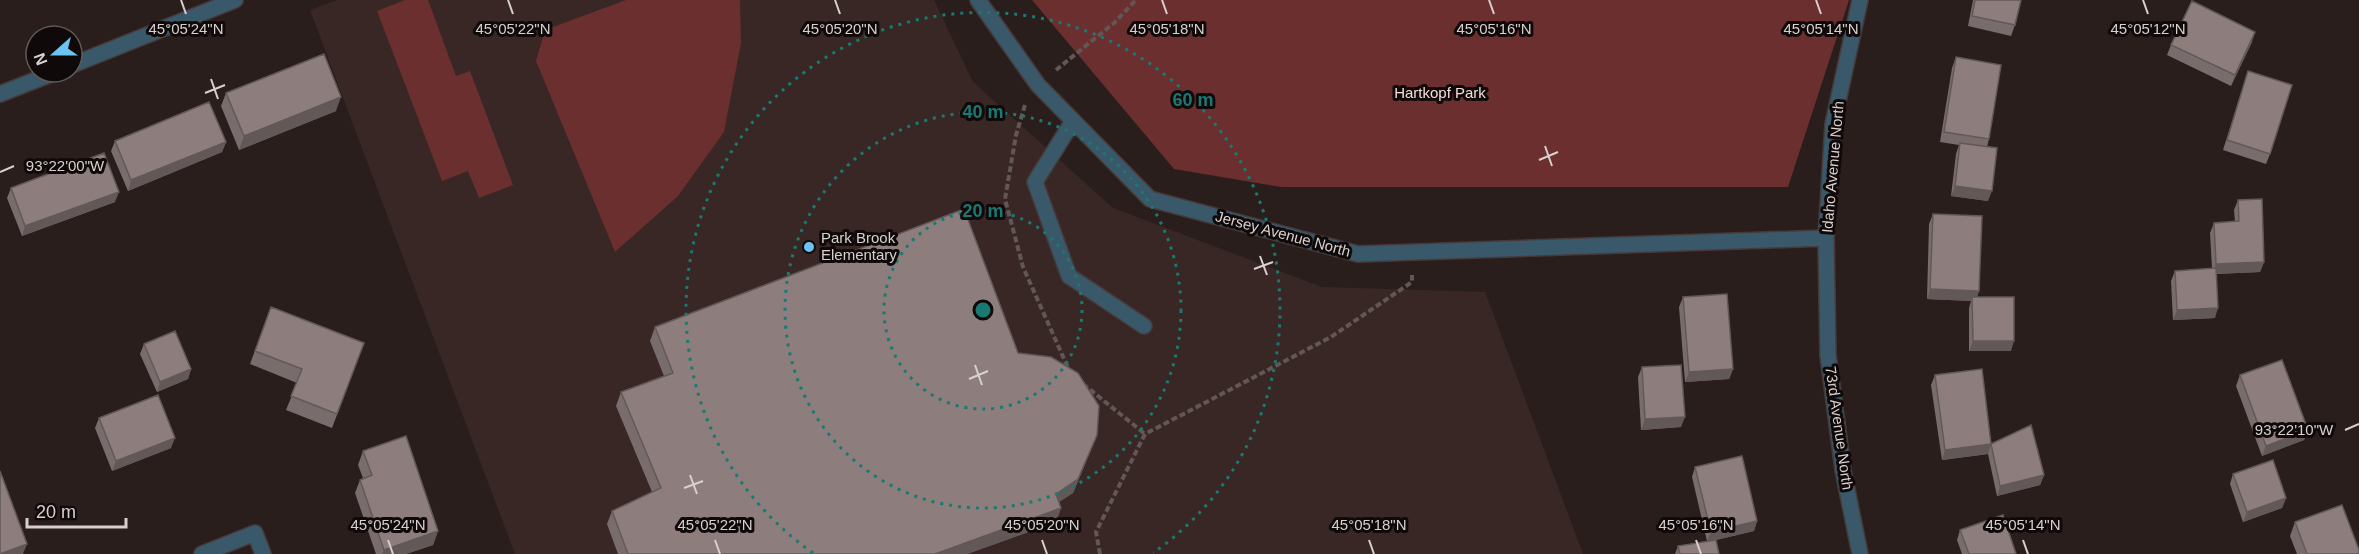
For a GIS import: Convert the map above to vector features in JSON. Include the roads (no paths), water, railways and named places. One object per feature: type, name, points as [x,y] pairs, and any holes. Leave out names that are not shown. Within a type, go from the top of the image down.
[{"type":"street","points":[[84,61],[235,0]]},
{"type":"street","name":"Jersey Avenue North","points":[[978,0],[1038,85],[1150,199],[1358,254],[1826,238]]},
{"type":"street","name":"Idaho Avenue North","points":[[1827,301],[1826,238],[1833,124],[1860,0]]},
{"type":"street","points":[[0,94],[25,84]]},
{"type":"street","points":[[1073,121],[1035,182],[1069,276],[1144,326]]},
{"type":"street","name":"73rd Avenue North","points":[[1827,301],[1831,378],[1843,470],[1860,554]]},
{"type":"street","points":[[202,554],[255,533],[263,554]]},
{"type":"place","name":"Park Brook Elementary","points":[[809,247]]},
{"type":"park label","name":"Hartkopf Park","points":[[1440,93]]}]
